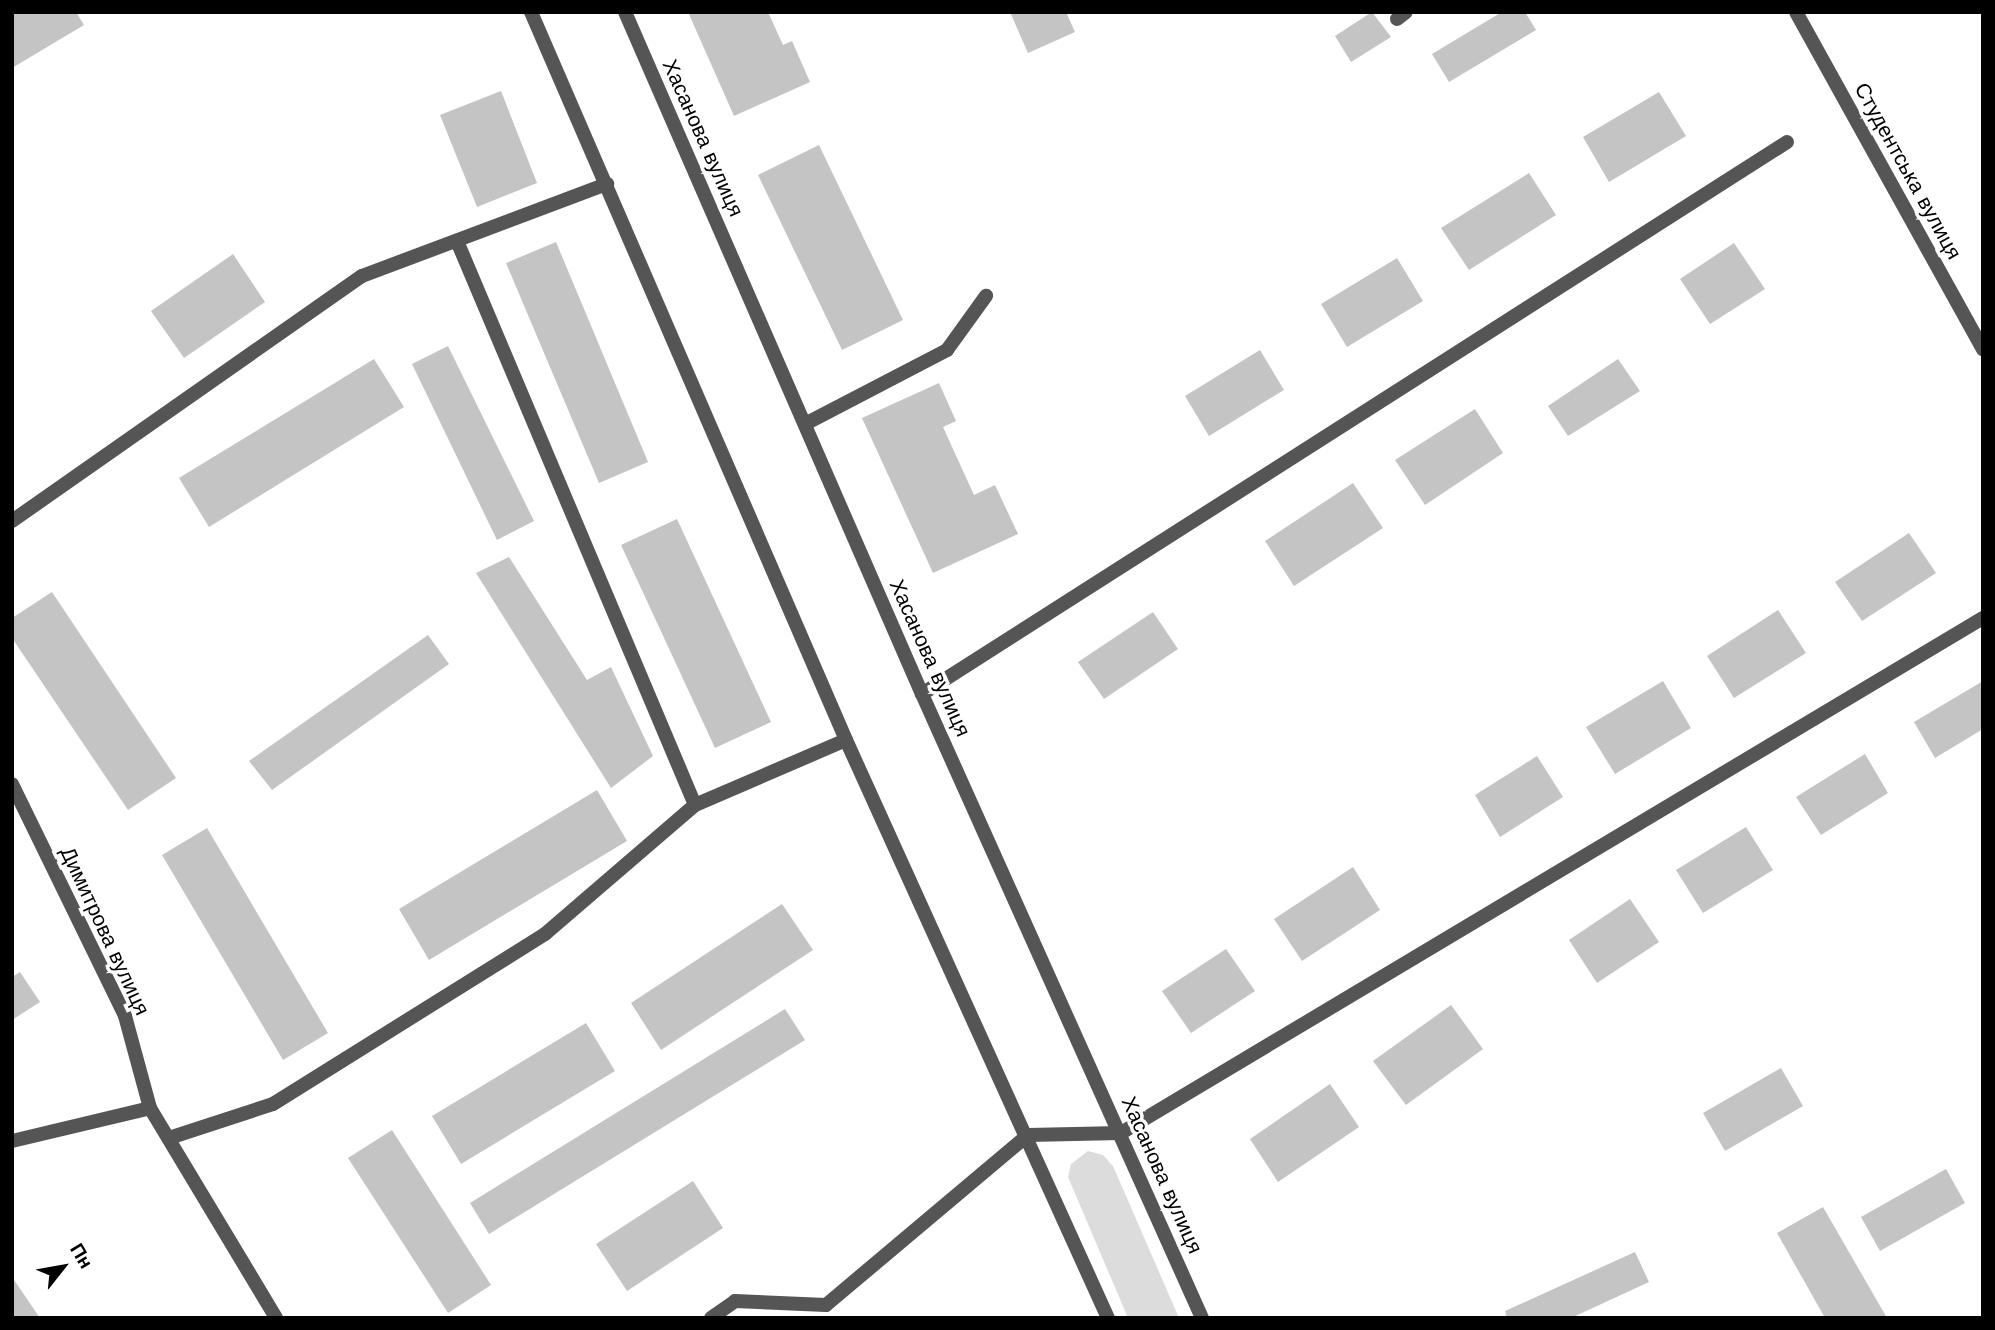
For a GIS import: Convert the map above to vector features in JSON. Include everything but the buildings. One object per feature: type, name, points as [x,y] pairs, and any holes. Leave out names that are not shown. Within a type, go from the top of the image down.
[{"type":"street","points":[[531,12],[846,740],[1028,1135],[1108,1318]]},
{"type":"street","name":"Хасанова вулиця","points":[[625,12],[922,694],[1202,1318]]},
{"type":"street","name":"Студентська вулиця","points":[[1796,12],[1983,350]]},
{"type":"street","points":[[922,694],[1787,142]]},
{"type":"street","points":[[12,521],[362,276],[607,184]]},
{"type":"street","points":[[457,241],[695,805]]},
{"type":"street","points":[[805,424],[947,350],[986,296]]},
{"type":"street","points":[[711,1318],[735,1301],[827,1305],[1028,1135],[1121,1133],[1983,618]]},
{"type":"street","points":[[169,1138],[273,1104],[545,934],[695,805],[846,740]]},
{"type":"street","name":"Димитрова вулиця","points":[[12,784],[125,1016],[150,1108],[276,1318]]},
{"type":"street","points":[[12,1141],[150,1108]]},
{"type":"shaded area","points":[[1088,1151],[1103,1155],[1113,1166],[1179,1318],[1128,1318],[1068,1177],[1071,1164]]}]
